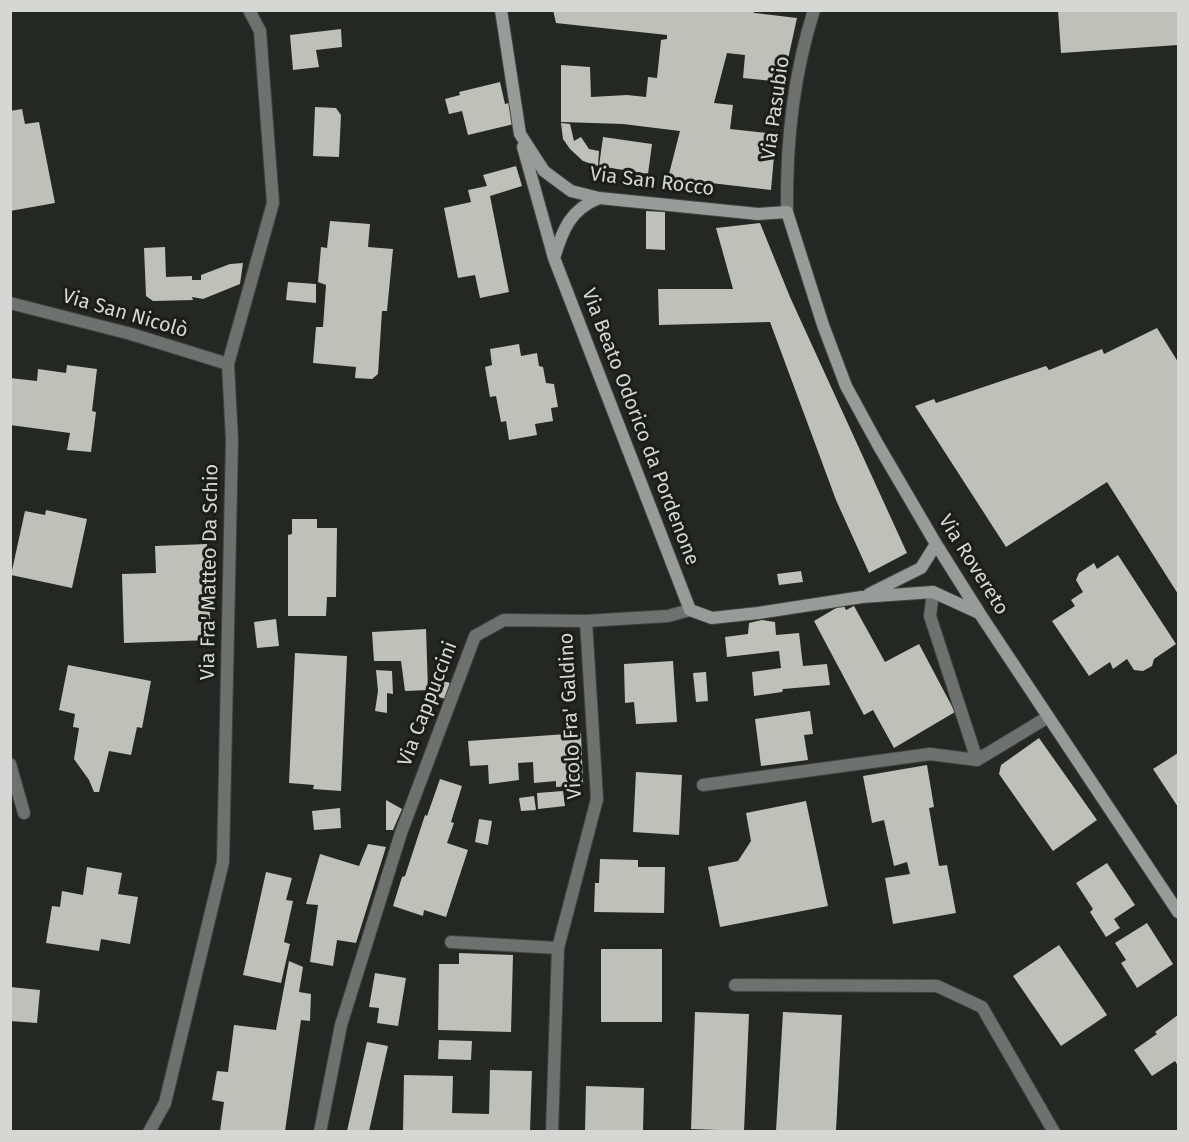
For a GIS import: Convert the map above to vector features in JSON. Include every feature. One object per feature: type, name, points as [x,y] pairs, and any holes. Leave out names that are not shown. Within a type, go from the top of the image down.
[{"type":"street","name":"Via Fra' Matteo Da Schio","points":[[149,1131],[165,1103],[223,862],[232,440],[228,364],[273,203],[260,32],[249,10]]},
{"type":"street","name":"Via San Rocco","points":[[501,10],[520,134],[544,171],[571,191],[599,198],[758,214],[787,212]]},
{"type":"street","name":"Via Pasubio","points":[[787,212],[787,161],[793,94],[814,10]]},
{"type":"street","name":"Via Beato Odorico da Pordenone","points":[[520,134],[554,258],[690,610]]},
{"type":"street","points":[[554,258],[561,236],[574,213],[585,204],[599,198]]},
{"type":"street","name":"Via Rovereto","points":[[787,212],[823,326],[846,386],[936,544],[980,614],[1179,912]]},
{"type":"street","name":"Via San Nicolò","points":[[10,303],[131,334],[228,364]]},
{"type":"street","name":"Via Cappuccini","points":[[862,597],[921,568],[936,544]]},
{"type":"street","points":[[933,592],[930,616],[977,760]]},
{"type":"street","name":"Via Cappuccini","points":[[320,1131],[344,1014],[401,833],[475,636],[504,620],[586,621],[668,616],[690,610],[712,618],[862,597],[933,592],[980,614]]},
{"type":"street","name":"Vicolo Fra' Galdino","points":[[552,1131],[558,948],[597,799],[586,621]]},
{"type":"street","points":[[703,785],[930,754],[977,760],[1048,717]]},
{"type":"street","points":[[10,764],[24,813]]},
{"type":"street","points":[[451,942],[558,948]]},
{"type":"street","points":[[735,986],[937,986],[982,1007],[1054,1131]]},
{"type":"building","points":[[553,10],[749,10],[755,13],[797,18],[783,82],[743,78],[745,55],[727,53],[714,103],[733,105],[730,129],[776,134],[771,190],[668,178],[680,131],[623,124],[561,122],[561,65],[590,67],[591,97],[627,95],[646,97],[648,77],[657,78],[661,40],[667,39],[667,35],[556,23]]},
{"type":"building","points":[[1058,10],[1178,10],[1178,45],[1061,53]]},
{"type":"building","points":[[341,29],[342,47],[316,50],[319,67],[293,70],[290,35]]},
{"type":"building","points":[[500,82],[505,104],[509,103],[514,124],[468,135],[462,111],[449,114],[445,99],[460,95],[459,92]]},
{"type":"building","points":[[315,107],[336,108],[341,115],[339,157],[313,156]]},
{"type":"building","points":[[22,109],[25,124],[39,122],[55,203],[10,211],[10,111]]},
{"type":"building","points":[[561,123],[570,124],[574,141],[581,137],[589,149],[599,151],[598,166],[583,161],[570,149],[563,139]]},
{"type":"building","points":[[603,137],[652,144],[648,174],[599,166]]},
{"type":"building","points":[[516,166],[522,186],[490,196],[509,292],[480,298],[475,275],[458,278],[444,208],[471,202],[468,190],[487,186],[483,175]]},
{"type":"building","points":[[646,211],[665,212],[665,250],[646,249]]},
{"type":"building","points":[[330,221],[370,224],[368,247],[393,249],[387,311],[382,311],[378,374],[372,379],[355,378],[356,367],[313,363],[316,327],[323,327],[326,285],[318,282],[321,247],[327,248]]},
{"type":"building","points":[[760,223],[790,297],[907,553],[869,573],[836,500],[770,322],[659,325],[658,289],[733,289],[716,228]]},
{"type":"building","points":[[165,247],[166,277],[192,276],[192,280],[201,280],[201,275],[230,264],[243,263],[240,284],[203,299],[192,297],[193,300],[153,301],[146,296],[144,248]]},
{"type":"building","points":[[288,282],[316,284],[316,303],[286,300]]},
{"type":"building","points":[[1157,328],[1178,362],[1178,594],[1107,482],[1006,547],[915,406],[934,399],[936,403],[1046,366],[1049,370],[1102,349],[1104,354]]},
{"type":"building","points":[[519,344],[521,356],[537,353],[539,366],[543,367],[546,383],[554,384],[558,407],[551,408],[553,421],[535,424],[537,435],[509,440],[506,421],[501,422],[496,396],[490,397],[485,367],[492,365],[490,349]]},
{"type":"building","points":[[67,365],[97,369],[92,411],[96,412],[91,452],[67,450],[70,433],[10,425],[10,378],[37,381],[38,369],[66,373]]},
{"type":"building","points":[[46,510],[87,519],[72,588],[11,575],[25,511],[45,515]]},
{"type":"building","points":[[292,519],[317,519],[317,528],[337,528],[336,597],[327,597],[326,616],[288,616],[288,535],[292,534]]},
{"type":"building","points":[[207,544],[211,640],[124,643],[122,574],[156,573],[155,546]]},
{"type":"building","points":[[1118,555],[1176,644],[1154,659],[1152,666],[1143,671],[1134,670],[1127,659],[1113,669],[1110,662],[1089,676],[1052,621],[1075,606],[1071,600],[1083,592],[1076,580],[1079,573],[1094,563],[1097,569]]},
{"type":"building","points":[[801,571],[803,582],[779,585],[777,574]]},
{"type":"building","points":[[843,604],[846,610],[854,606],[885,662],[919,644],[955,712],[894,748],[873,710],[864,715],[814,621]]},
{"type":"building","points":[[276,619],[279,646],[257,648],[254,622]]},
{"type":"building","points":[[762,620],[775,622],[776,635],[799,633],[803,666],[827,664],[830,685],[783,689],[782,692],[754,696],[752,672],[781,668],[779,651],[727,657],[725,637],[748,634],[749,623]]},
{"type":"building","points":[[426,629],[428,690],[405,691],[401,661],[374,661],[372,632]]},
{"type":"building","points":[[295,653],[347,656],[341,791],[313,789],[314,785],[289,783]]},
{"type":"building","points":[[673,661],[677,722],[636,724],[634,702],[625,703],[624,664]]},
{"type":"building","points":[[68,665],[151,681],[142,728],[137,727],[131,755],[109,751],[99,792],[94,792],[89,780],[74,759],[79,728],[73,727],[75,714],[59,710]]},
{"type":"building","points":[[376,670],[392,671],[393,694],[387,693],[387,713],[375,711],[378,691]]},
{"type":"building","points":[[706,672],[708,701],[696,702],[693,673]]},
{"type":"building","points":[[434,678],[450,683],[445,699],[430,694]]},
{"type":"building","points":[[810,711],[813,734],[804,735],[808,760],[761,766],[755,719]]},
{"type":"building","points":[[581,733],[583,785],[556,787],[556,781],[534,783],[533,762],[518,763],[519,780],[489,784],[488,765],[470,766],[468,741]]},
{"type":"building","points":[[1039,738],[1097,820],[1053,851],[999,774],[1001,765]]},
{"type":"building","points":[[1178,753],[1178,807],[1153,769]]},
{"type":"building","points":[[927,765],[934,807],[929,808],[939,866],[947,865],[956,913],[893,924],[885,878],[910,874],[907,862],[894,866],[884,820],[872,823],[863,776]]},
{"type":"building","points":[[636,772],[682,775],[679,835],[633,832]]},
{"type":"building","points":[[440,779],[462,786],[447,843],[468,850],[446,917],[424,910],[423,916],[393,906]]},
{"type":"building","points":[[563,791],[565,806],[538,809],[537,793]]},
{"type":"building","points":[[534,796],[536,810],[521,811],[519,798]]},
{"type":"building","points":[[386,800],[402,809],[393,830],[386,830]]},
{"type":"building","points":[[806,801],[828,906],[720,927],[708,867],[738,861],[751,841],[746,813]]},
{"type":"building","points":[[340,808],[341,828],[314,830],[312,811]]},
{"type":"building","points":[[479,819],[492,821],[488,845],[475,842]]},
{"type":"building","points":[[368,844],[386,847],[356,943],[337,940],[333,966],[310,962],[318,905],[306,904],[320,854],[359,866]]},
{"type":"building","points":[[600,859],[638,860],[638,867],[665,867],[664,913],[594,912],[595,883],[599,883]]},
{"type":"building","points":[[1107,863],[1135,905],[1114,919],[1120,928],[1106,937],[1090,912],[1093,909],[1076,883]]},
{"type":"building","points":[[87,867],[122,873],[118,894],[138,897],[130,944],[101,939],[99,951],[46,943],[52,906],[60,907],[62,891],[83,895]]},
{"type":"building","points":[[266,872],[292,878],[286,900],[293,901],[284,942],[290,944],[281,983],[243,975]]},
{"type":"building","points":[[1147,923],[1173,964],[1137,988],[1121,963],[1126,960],[1115,943]]},
{"type":"building","points":[[1059,945],[1107,1015],[1061,1046],[1013,976]]},
{"type":"building","points":[[601,949],[662,949],[662,1022],[601,1022]]},
{"type":"building","points":[[459,953],[513,955],[511,1032],[438,1030],[439,964],[459,964]]},
{"type":"building","points":[[289,961],[303,967],[299,992],[311,994],[310,1021],[301,1020],[285,1131],[220,1131],[224,1102],[212,1100],[217,1071],[228,1072],[234,1025],[276,1030]]},
{"type":"building","points":[[375,973],[406,978],[398,1026],[377,1023],[379,1008],[369,1007]]},
{"type":"building","points":[[10,987],[40,990],[37,1023],[10,1021]]},
{"type":"building","points":[[695,1012],[749,1014],[744,1131],[691,1129]]},
{"type":"building","points":[[783,1012],[842,1015],[836,1131],[776,1131]]},
{"type":"building","points":[[1178,1015],[1178,1066],[1175,1061],[1152,1076],[1134,1050]]},
{"type":"building","points":[[439,1040],[472,1041],[471,1060],[438,1059]]},
{"type":"building","points":[[367,1042],[388,1046],[369,1131],[347,1131]]},
{"type":"building","points":[[490,1070],[532,1071],[530,1131],[403,1131],[404,1075],[453,1076],[452,1113],[489,1114]]},
{"type":"building","points":[[586,1086],[644,1088],[643,1131],[585,1131]]}]
